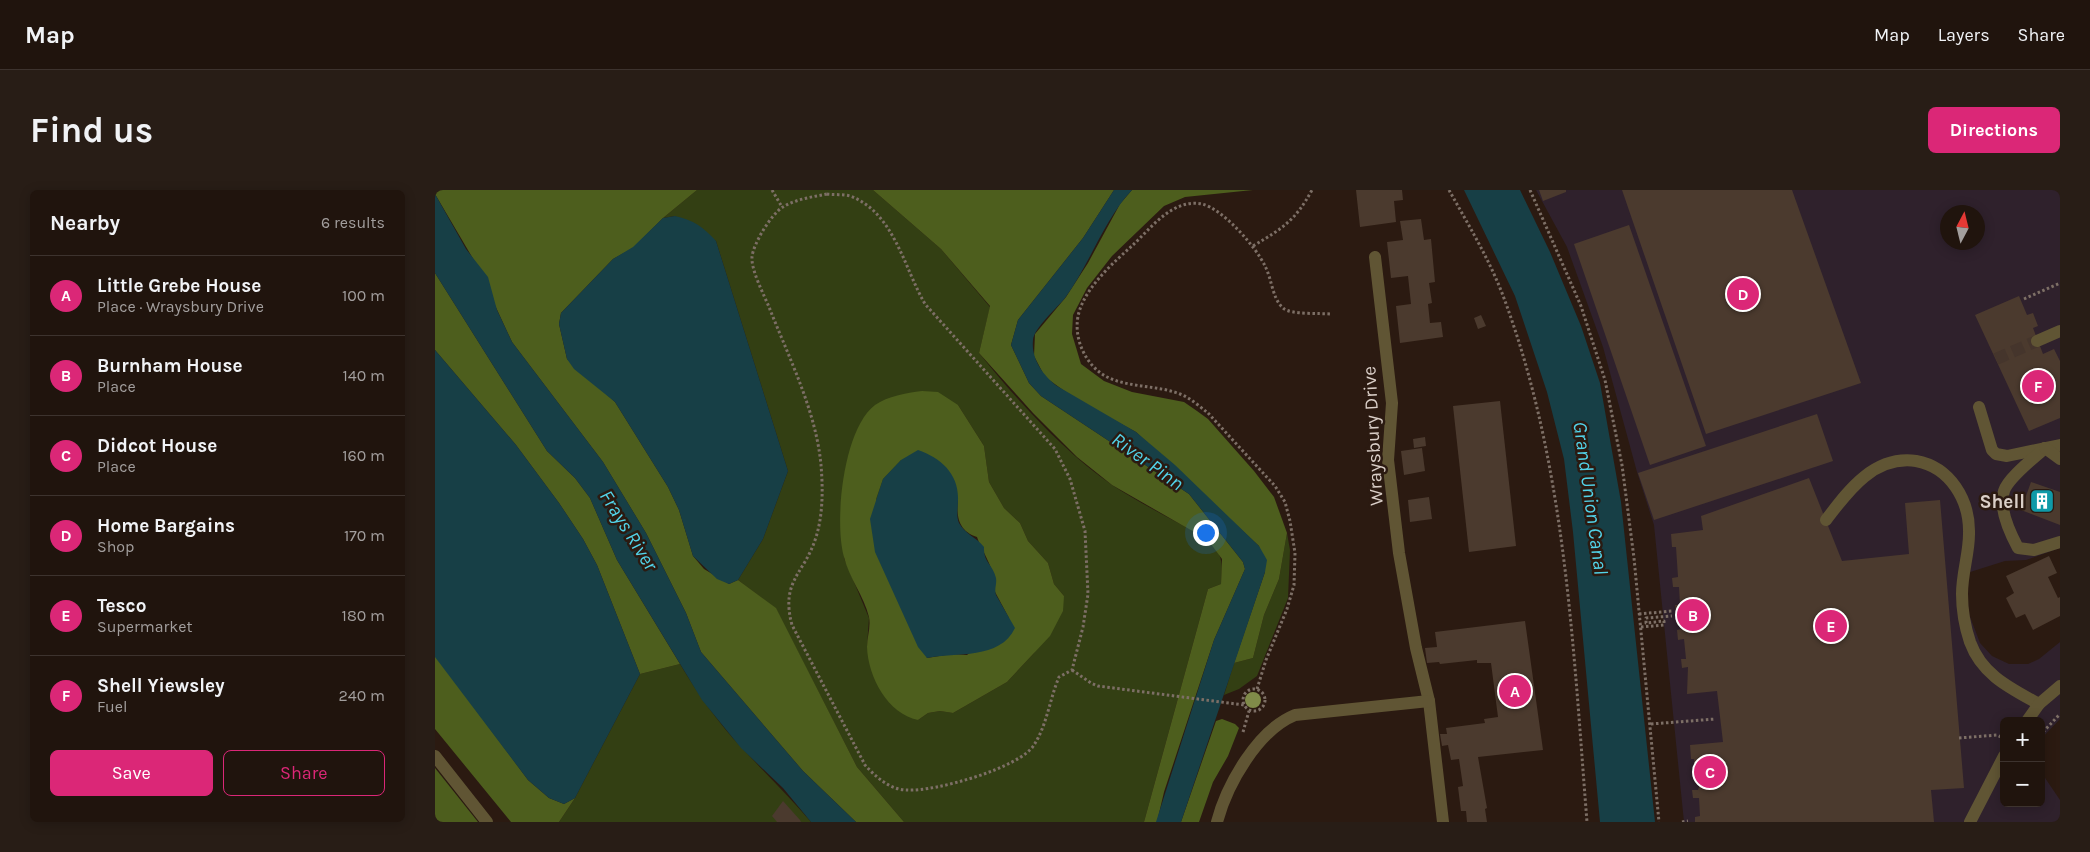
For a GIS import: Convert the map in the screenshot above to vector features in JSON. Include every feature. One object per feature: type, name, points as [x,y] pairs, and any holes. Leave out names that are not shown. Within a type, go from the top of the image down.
[{"type":"street","name":"Wraysbury Drive","points":[[1375,257],[1392,403],[1388,460],[1399,553],[1416,648],[1429,701],[1443,822]]},
{"type":"street","points":[[2037,341],[2060,331]]},
{"type":"street","points":[[1979,407],[1992,450],[1996,454],[2007,456],[2060,445]]},
{"type":"street","points":[[2045,448],[2060,459]]},
{"type":"street","points":[[2045,448],[2007,485],[2003,503],[2008,526],[2018,548],[2029,551],[2060,542]]},
{"type":"street","points":[[1826,520],[1855,484],[1868,473],[1886,464],[1915,461],[1935,466],[1945,473],[1958,490],[1968,523],[1969,541],[1962,593],[1963,611],[1971,644],[1989,672],[2001,684],[2039,704]]},
{"type":"street","points":[[2030,717],[2039,704],[2060,686]]},
{"type":"street","points":[[1217,822],[1226,795],[1257,745],[1269,731],[1285,719],[1295,714],[1429,701]]},
{"type":"street","points":[[435,756],[487,822]]},
{"type":"street","points":[[1970,822],[2001,762]]},
{"type":"path","points":[[772,190],[782,207]]},
{"type":"path","points":[[1253,246],[1283,228],[1299,213],[1313,190]]},
{"type":"path","points":[[1449,190],[1477,240],[1505,300],[1534,399],[1549,463],[1565,573],[1587,822]]},
{"type":"path","points":[[1529,190],[1551,235],[1581,306],[1605,380],[1622,465],[1641,627],[1659,822]]},
{"type":"path","points":[[827,194],[849,196],[865,204],[876,215],[897,241],[914,286],[925,304],[1055,449],[1070,479],[1079,504],[1085,531],[1088,594],[1083,627],[1072,670],[1059,677],[1034,745],[1023,757],[963,781],[907,790],[883,782],[865,765],[792,625],[788,599],[791,585],[816,537],[823,489],[821,463],[807,406],[752,261],[757,240],[782,207],[796,201],[827,194]]},
{"type":"path","points":[[1257,689],[1294,585],[1295,552],[1285,502],[1275,486],[1208,414],[1185,396],[1117,381],[1096,369],[1084,356],[1078,328],[1080,309],[1105,274],[1123,254],[1174,209],[1195,204],[1211,208],[1253,246],[1266,267],[1275,296],[1283,308],[1291,312],[1331,314]]},
{"type":"path","points":[[2023,299],[2060,283]]},
{"type":"path","points":[[1639,614],[1672,611]]},
{"type":"path","points":[[1641,627],[1664,625],[1664,621],[1647,623],[1646,618],[1672,616]]},
{"type":"path","points":[[1072,670],[1098,686],[1244,705],[1251,711],[1263,707],[1265,696],[1257,689],[1249,690],[1243,698],[1244,705]]},
{"type":"path","points":[[2045,731],[2060,714]]},
{"type":"path","points":[[1651,724],[1715,719]]},
{"type":"path","points":[[1959,738],[2000,736]]},
{"type":"path","points":[[1682,822],[1688,821]]},
{"type":"shaded area","points":[[1536,190],[2060,190],[2060,548],[2026,560],[2005,561],[1967,573],[1966,578],[1969,614],[1980,643],[1992,656],[2009,664],[2028,664],[2039,659],[2060,642],[2060,719],[2045,735],[2045,717],[2000,717],[2000,807],[2045,807],[2045,778],[2060,800],[2060,822],[1684,822],[1654,525],[1637,472],[1603,347],[1567,247]]},
{"type":"green space","points":[[435,190],[697,190],[663,218],[633,248],[613,259],[561,313],[559,324],[567,359],[615,402],[668,487],[679,510],[693,556],[704,569],[729,584],[738,580],[776,608],[857,767],[904,822],[856,822],[803,771],[701,652],[686,613],[646,533],[603,462],[512,342],[475,262],[435,194]]},
{"type":"green space","points":[[697,190],[873,190],[941,249],[990,307],[979,353],[1041,424],[1112,485],[1208,540],[1217,551],[1221,560],[1221,584],[1208,589],[1144,822],[904,822],[857,767],[776,609],[738,580],[763,539],[788,471],[716,241],[675,216],[663,218]],"holes":[[[958,405],[984,446],[989,482],[1004,508],[1020,523],[1028,541],[1048,563],[1054,584],[1064,596],[1034,653],[1007,682],[953,713],[940,711],[928,713],[918,720],[876,681],[867,646],[869,618],[844,558]]]},
{"type":"green space","points":[[873,190],[1114,190],[1083,238],[1018,320],[1011,345],[1029,383],[1041,396],[1189,494],[1243,562],[1245,569],[1214,640],[1164,792],[1157,822],[1144,822],[1208,589],[1221,584],[1222,559],[1208,540],[1112,485],[1077,457],[1033,413],[979,353],[990,306],[941,249]]},
{"type":"green space","points":[[1132,190],[1253,190],[1185,197],[1164,206],[1112,256],[1087,288],[1073,315],[1072,334],[1081,364],[1104,381],[1132,392],[1184,402],[1208,419],[1254,471],[1274,497],[1287,533],[1279,579],[1264,615],[1253,658],[1234,663],[1265,572],[1259,546],[1136,432],[1077,400],[1045,377],[1034,356],[1035,334],[1066,297],[1088,263],[1120,204]]},
{"type":"green space","points":[[435,273],[547,451],[575,478],[590,498],[617,560],[680,664],[640,674],[597,565],[583,539],[516,445],[435,350]]},
{"type":"green space","points":[[922,391],[938,392],[958,405],[984,446],[989,482],[1004,508],[1020,523],[1028,541],[1048,563],[1054,584],[1064,596],[1063,611],[1050,636],[1007,682],[953,713],[940,711],[928,713],[918,720],[907,716],[889,702],[876,682],[871,670],[867,647],[869,617],[846,565],[841,541],[840,522],[841,500],[848,454],[855,434],[864,417],[875,405],[886,399],[897,395]],"holes":[[[901,460],[958,500],[958,518],[960,523],[966,531],[977,537],[992,571],[995,584],[994,590],[1009,618],[967,655],[952,654],[927,658],[876,499],[883,479]]]},
{"type":"green space","points":[[1287,533],[1290,550],[1288,598],[1257,676],[1239,689],[1224,695],[1234,663],[1253,658],[1264,615],[1279,579]]},
{"type":"green space","points":[[435,655],[528,780],[549,798],[564,804],[575,798],[559,822],[511,822],[435,729]]},
{"type":"green space","points":[[680,664],[701,697],[725,729],[811,822],[559,822],[575,798],[640,674]]},
{"type":"green space","points":[[1222,719],[1235,724],[1239,728],[1228,756],[1213,782],[1199,822],[1181,822],[1216,721]]},
{"type":"green space","points":[[435,768],[478,822],[435,822]]},
{"type":"water","name":"River Pinn","points":[[1114,190],[1132,190],[1113,215],[1074,285],[1034,335],[1033,347],[1036,360],[1047,377],[1057,386],[1136,432],[1175,465],[1259,546],[1267,560],[1265,572],[1181,822],[1156,822],[1214,640],[1245,569],[1243,562],[1189,494],[1041,396],[1029,383],[1011,345],[1018,320],[1083,238]]},
{"type":"water","name":"Grand Union Canal","points":[[1464,190],[1520,190],[1550,252],[1581,326],[1600,383],[1621,502],[1655,822],[1600,822],[1573,532],[1564,459],[1547,392],[1515,296]]},
{"type":"water","name":"Frays River","points":[[435,194],[466,249],[488,277],[497,310],[512,342],[603,462],[646,533],[686,613],[701,652],[803,771],[856,822],[811,822],[783,788],[741,748],[702,700],[617,560],[590,498],[575,478],[547,451],[435,273]]},
{"type":"water","points":[[675,216],[698,225],[716,241],[788,471],[763,539],[738,580],[729,584],[717,579],[693,556],[679,510],[668,487],[615,402],[574,369],[567,359],[559,324],[561,313],[613,259],[633,247],[663,218]]},
{"type":"water","points":[[435,350],[516,445],[583,539],[597,565],[640,674],[575,798],[564,804],[549,798],[528,780],[435,657]]},
{"type":"water","points":[[918,450],[941,462],[952,475],[958,491],[957,515],[959,523],[964,530],[984,547],[985,556],[996,578],[996,595],[1015,628],[1008,638],[988,650],[927,658],[918,647],[875,552],[870,519],[883,479],[901,460]]},
{"type":"building","points":[[1356,190],[1402,190],[1403,200],[1394,201],[1396,222],[1360,227]]},
{"type":"building","points":[[1539,190],[1566,190],[1566,192],[1543,201]]},
{"type":"building","points":[[1622,190],[1792,190],[1861,383],[1706,434]]},
{"type":"building","points":[[1421,219],[1424,240],[1431,239],[1435,282],[1429,283],[1432,303],[1428,304],[1430,323],[1441,322],[1443,337],[1400,343],[1396,306],[1411,304],[1408,276],[1391,278],[1387,242],[1403,240],[1400,221]]},
{"type":"building","points":[[1629,225],[1706,446],[1650,465],[1574,244]]},
{"type":"building","points":[[2019,296],[2027,315],[2033,313],[2038,326],[2033,328],[2043,354],[2054,349],[2060,361],[2060,418],[2029,431],[1975,315]]},
{"type":"building","points":[[1481,315],[1486,326],[1478,329],[1474,318]]},
{"type":"building","points":[[1500,401],[1516,546],[1469,552],[1453,406]]},
{"type":"building","points":[[1817,414],[1833,461],[1654,520],[1638,473]]},
{"type":"building","points":[[1425,437],[1426,446],[1414,448],[1413,439]]},
{"type":"building","points":[[1422,448],[1425,471],[1404,475],[1401,451]]},
{"type":"building","points":[[1809,478],[1842,561],[1909,554],[1905,503],[1940,500],[1964,788],[1931,790],[1934,822],[1695,822],[1695,817],[1700,816],[1699,798],[1693,798],[1692,790],[1698,790],[1700,784],[1696,784],[1694,759],[1691,759],[1690,745],[1723,742],[1717,691],[1687,694],[1688,667],[1682,668],[1681,659],[1686,659],[1684,639],[1678,640],[1677,630],[1685,628],[1685,624],[1677,625],[1675,605],[1680,605],[1679,587],[1673,587],[1672,578],[1678,577],[1676,547],[1672,547],[1671,534],[1703,530],[1701,516]]},
{"type":"building","name":"Shell","points":[[2031,482],[2060,492],[2060,525],[2021,510]]},
{"type":"building","points":[[1429,497],[1432,519],[1410,522],[1408,500]]},
{"type":"building","points":[[2049,556],[2057,573],[2048,577],[2058,598],[2060,597],[2060,616],[2033,630],[2025,614],[2016,618],[2006,598],[2014,593],[2006,576]]},
{"type":"building","points":[[1525,621],[1543,750],[1478,757],[1487,808],[1485,809],[1487,822],[1467,822],[1466,811],[1461,811],[1458,787],[1463,786],[1459,759],[1451,760],[1448,745],[1442,746],[1440,734],[1447,734],[1446,728],[1485,723],[1484,719],[1498,717],[1491,663],[1477,663],[1477,660],[1440,664],[1439,662],[1427,663],[1425,648],[1437,647],[1435,632]]},
{"type":"building","points":[[783,801],[801,822],[777,822],[772,816]]},
{"type":"tunnel","points":[[1996,359],[2037,341]]},
{"type":"place","name":"Home Bargains","points":[[1743,294]]},
{"type":"place","name":"Shell Yiewsley","points":[[2038,386]]},
{"type":"place","name":"Shell","points":[[2042,501]]},
{"type":"place","name":"Burnham House","points":[[1693,615]]},
{"type":"place","name":"Tesco","points":[[1831,626]]},
{"type":"place","name":"Little Grebe House","points":[[1515,691]]},
{"type":"place","name":"Didcot House","points":[[1710,772]]}]
